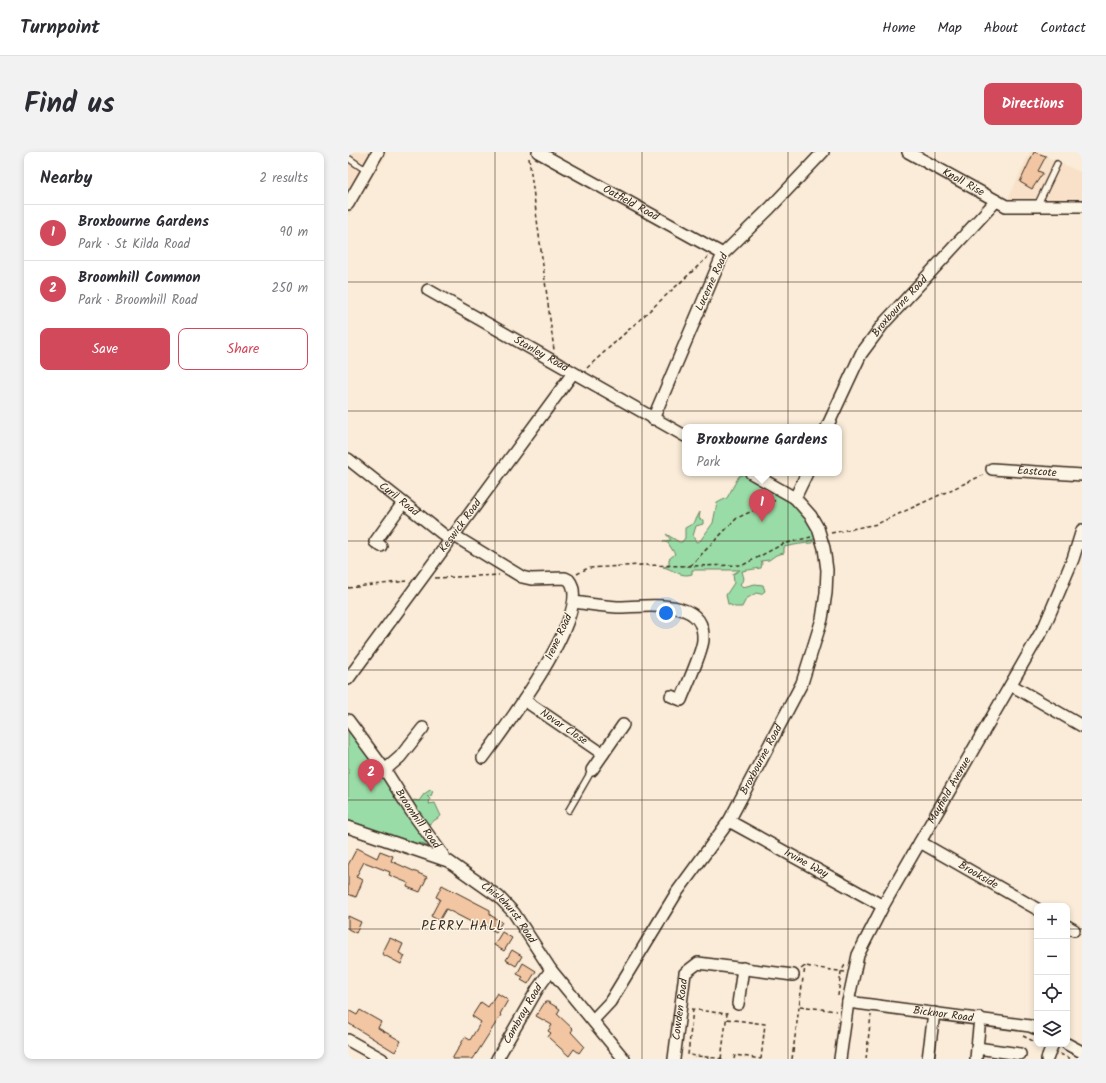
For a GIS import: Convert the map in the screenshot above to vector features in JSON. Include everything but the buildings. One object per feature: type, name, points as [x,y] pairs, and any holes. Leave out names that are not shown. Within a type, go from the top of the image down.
[{"type":"street","points":[[348,204],[378,152]]},
{"type":"street","name":"Oatfield Road","points":[[538,152],[719,252]]},
{"type":"street","name":"Lucerne Road","points":[[653,418],[719,252],[770,208],[823,152]]},
{"type":"street","name":"Knoll Rise","points":[[908,152],[1006,206],[1082,206]]},
{"type":"street","name":"Broxbourne Road","points":[[828,424],[861,354],[884,323],[996,201]]},
{"type":"street","name":"Stanley Road","points":[[428,290],[682,434]]},
{"type":"street","name":"Keswick Road","points":[[348,679],[451,537],[576,374]]},
{"type":"street","name":"Cyril Road","points":[[348,459],[403,503],[451,537]]},
{"type":"street","name":"Eastcote","points":[[992,469],[1082,475]]},
{"type":"street","name":"Broxbourne Road","points":[[593,1020],[610,1002],[677,892],[729,821],[802,683],[813,651],[822,619],[826,593],[827,570],[820,535],[811,516],[795,498],[756,476]]},
{"type":"street","points":[[795,498],[805,476]]},
{"type":"street","points":[[381,546],[375,542],[403,503]]},
{"type":"street","name":"Mayfield Avenue","points":[[840,1059],[848,1002],[858,955],[883,906],[1045,625],[1073,559],[1082,530]]},
{"type":"street","points":[[451,537],[522,577],[531,579],[565,578],[569,580]]},
{"type":"street","name":"Irene Road","points":[[483,758],[524,700],[552,656],[574,602],[572,583],[569,580]]},
{"type":"street","points":[[574,602],[615,607],[660,606],[676,608],[688,612],[699,620],[703,630],[703,642],[681,700],[671,696]]},
{"type":"street","points":[[1010,685],[1082,726]]},
{"type":"street","name":"Novar Close","points":[[524,700],[603,754]]},
{"type":"street","name":"Broomhill Road","points":[[348,720],[385,770],[411,811],[443,855],[443,859]]},
{"type":"street","points":[[592,770],[624,725]]},
{"type":"street","points":[[385,770],[400,757],[423,728]]},
{"type":"street","name":"Irvine Way","points":[[729,821],[883,906]]},
{"type":"street","name":"Chislehurst Road","points":[[348,828],[443,859],[488,888],[514,913],[551,970],[624,1059]]},
{"type":"street","name":"Brookside","points":[[920,842],[1034,907]]},
{"type":"street","name":"Cowden Road","points":[[674,1059],[685,973],[698,963],[793,976]]},
{"type":"street","points":[[738,1004],[743,968]]},
{"type":"street","name":"Cambray Road","points":[[497,1059],[538,988],[551,970]]},
{"type":"street","name":"Bicknor Road","points":[[848,1002],[980,1018],[1034,1028]]},
{"type":"street","points":[[928,1059],[934,1013]]},
{"type":"street","points":[[980,1018],[976,1054],[1020,1054]]},
{"type":"street","points":[[348,1040],[382,1059]]},
{"type":"street","points":[[1070,1046],[1082,1052]]},
{"type":"street","points":[[1047,1059],[1052,1047]]},
{"type":"lane","points":[[348,158],[367,171]]},
{"type":"lane","points":[[1037,206],[1057,164]]},
{"type":"lane","points":[[569,810],[592,770]]},
{"type":"path","points":[[528,152],[555,363]]},
{"type":"path","points":[[576,374],[719,252]]},
{"type":"path","points":[[569,580],[588,568],[641,565],[743,565],[783,544],[877,524],[983,475],[992,469]]},
{"type":"path","points":[[690,566],[737,518],[778,499]]},
{"type":"path","points":[[792,1059],[805,966]]},
{"type":"path","points":[[793,976],[805,966],[854,974]]},
{"type":"path","points":[[866,1059],[873,1005]]},
{"type":"path","points":[[799,1006],[836,1011]]},
{"type":"path","points":[[688,1008],[728,1014],[722,1059],[688,1055],[693,1009]]},
{"type":"path","points":[[727,1019],[765,1024],[761,1059],[735,1055],[734,1059]]},
{"type":"path","points":[[690,1059],[691,1055]]},
{"type":"shaded area","points":[[348,152],[388,152],[348,216]]},
{"type":"shaded area","points":[[1030,152],[1037,152],[1082,173],[1082,201],[1008,199]]},
{"type":"green space","points":[[739,476],[751,476],[788,500],[804,517],[817,539],[807,541],[813,540],[813,543],[784,547],[784,553],[776,555],[769,560],[761,561],[761,568],[742,571],[744,579],[740,584],[743,587],[755,584],[763,585],[765,591],[761,594],[756,593],[746,599],[742,607],[735,607],[728,604],[726,595],[734,583],[733,574],[740,570],[692,570],[692,574],[684,575],[663,567],[669,566],[669,559],[675,554],[668,543],[663,541],[671,540],[666,534],[679,542],[682,542],[685,538],[685,528],[694,523],[700,512],[699,519],[703,520],[703,524],[696,526],[693,536],[696,542],[700,541],[713,523],[717,503],[727,498]]},
{"type":"green space","points":[[348,725],[411,804],[414,800],[419,801],[424,794],[430,790],[433,791],[431,796],[427,796],[430,799],[429,804],[435,803],[441,816],[426,826],[430,844],[417,843],[429,846],[430,849],[348,828]]},
{"type":"place","name":"Broxbourne Gardens","points":[[762,522]]},
{"type":"place","name":"Broomhill Common","points":[[371,792]]},
{"type":"district","name":"PERRY HALL","points":[[463,926]]}]
